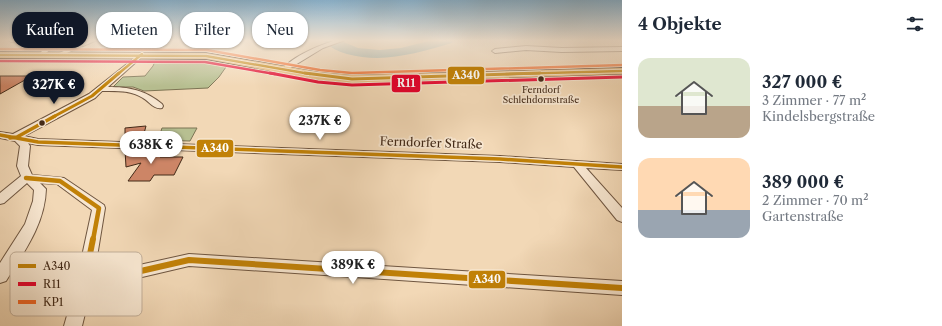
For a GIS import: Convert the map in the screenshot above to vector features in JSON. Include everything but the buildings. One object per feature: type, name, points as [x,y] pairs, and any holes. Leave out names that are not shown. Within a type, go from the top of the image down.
[{"type":"main road","points":[[181,55],[206,56],[319,76],[352,79],[501,76],[622,71]]},
{"type":"street","points":[[0,139],[17,137],[82,102],[102,89],[141,55]]},
{"type":"street","points":[[285,69],[307,55]]},
{"type":"street","points":[[102,89],[128,88],[135,90],[152,98],[159,106]]},
{"type":"street","name":"Ferndorfer Straße","points":[[0,135],[38,142],[500,159],[622,167]]},
{"type":"street","points":[[16,252],[24,240],[40,203],[40,189],[26,178],[22,157],[25,146],[17,137]]},
{"type":"street","points":[[577,164],[622,217]]},
{"type":"street","points":[[0,200],[26,178],[60,181],[99,208],[90,252]]},
{"type":"street","points":[[142,271],[189,260],[622,288]]},
{"type":"street","points":[[0,276],[10,261]]},
{"type":"street","points":[[73,326],[76,316]]},
{"type":"green space","points":[[157,57],[205,59],[222,63],[226,67],[208,88],[144,91],[133,87],[113,87],[123,77],[145,76],[153,66]]},
{"type":"green space","points":[[162,128],[197,128],[190,141],[158,140]]},
{"type":"transit line","name":"A340","points":[[44,55],[206,56],[319,76],[352,79],[622,71]]},
{"type":"transit line","name":"A340","points":[[10,138],[17,137],[92,96],[141,55]]},
{"type":"transit line","name":"KP1","points":[[236,55],[320,70],[352,73],[622,65]]},
{"type":"transit line","name":"R11","points":[[0,61],[205,62],[318,82],[352,85],[622,77]]},
{"type":"transit line","name":"A340","points":[[0,135],[38,142],[500,159],[622,167]]},
{"type":"transit line","name":"A340","points":[[26,178],[60,181],[99,208],[90,252]]},
{"type":"transit line","name":"A340","points":[[142,271],[189,260],[622,288]]},
{"type":"place","name":"Ferndorf Schlehdornstraße","points":[[541,79]]}]
